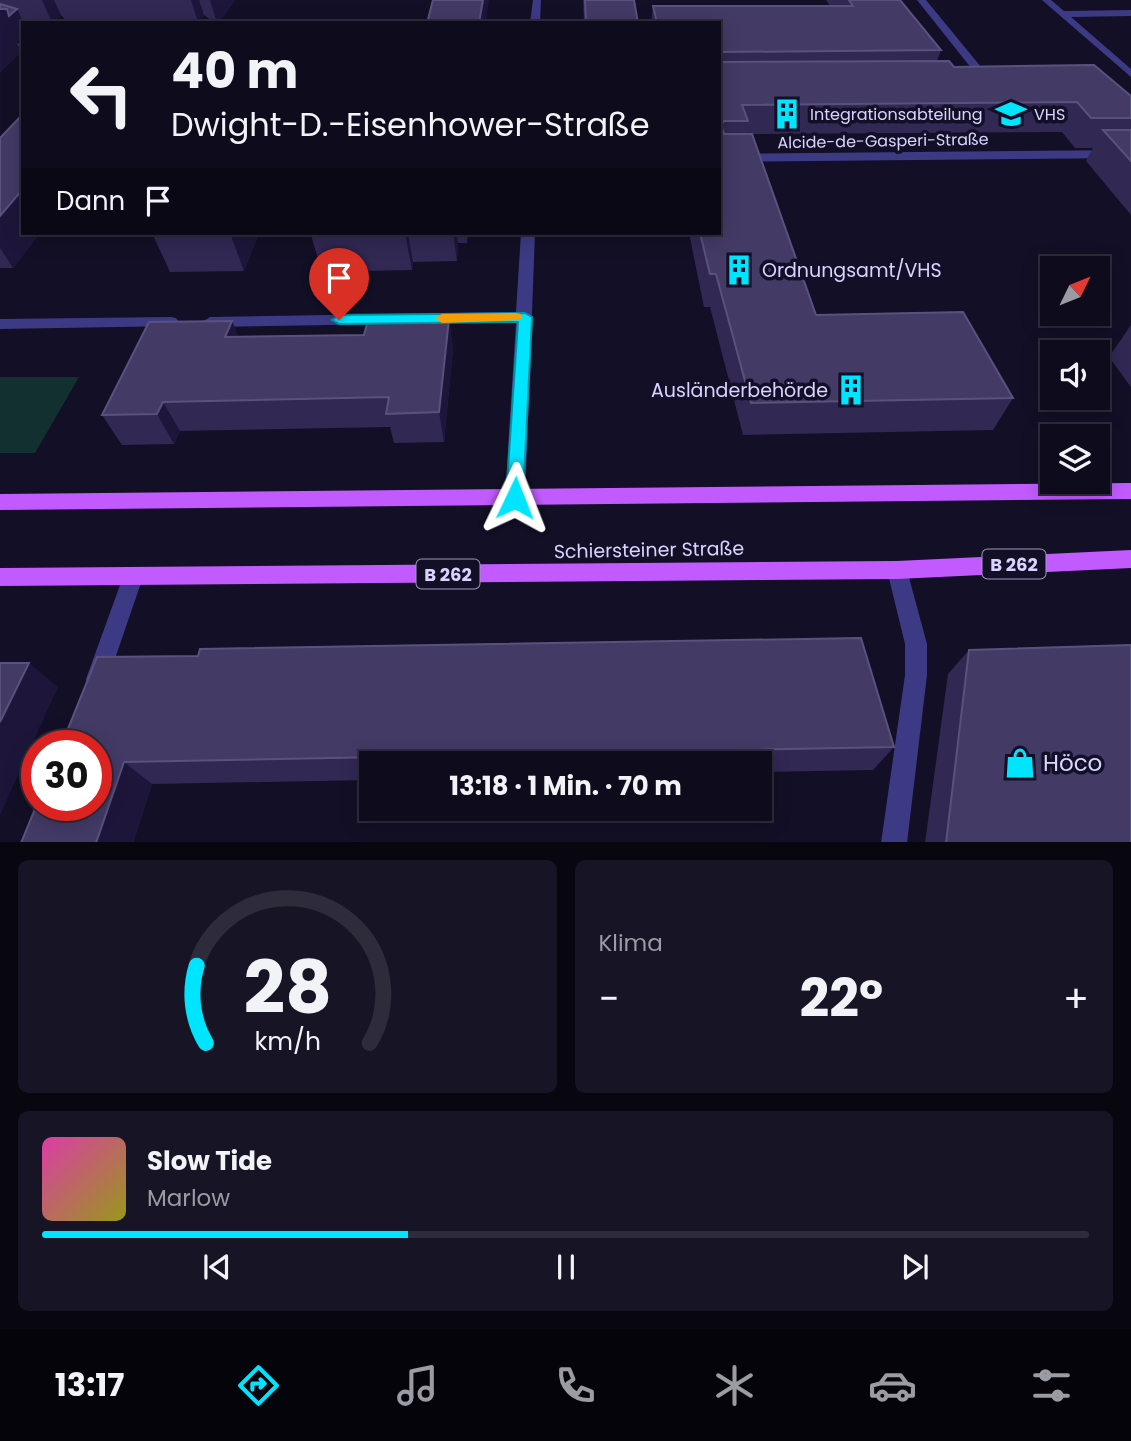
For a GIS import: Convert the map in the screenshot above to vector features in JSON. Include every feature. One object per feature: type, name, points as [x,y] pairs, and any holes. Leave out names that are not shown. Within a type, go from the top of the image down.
[{"type":"main road","points":[[0,502],[1131,492]]},
{"type":"main road","name":"Schiersteiner Straße","points":[[0,577],[897,570],[1131,559]]},
{"type":"street","points":[[535,21],[537,0]]},
{"type":"street","points":[[921,0],[977,69],[973,79],[951,84]]},
{"type":"street","points":[[1046,0],[1131,74]]},
{"type":"street","points":[[1062,14],[1131,13]]},
{"type":"street","points":[[0,48],[21,46]]},
{"type":"street","name":"Alcide-de-Gasperi-Straße","points":[[721,158],[1131,154]]},
{"type":"street","points":[[515,498],[528,235]]},
{"type":"street","points":[[0,324],[525,317]]},
{"type":"street","points":[[894,842],[916,675],[916,644],[897,570]]},
{"type":"street","points":[[91,694],[133,577]]},
{"type":"green space","points":[[0,377],[79,377],[35,453],[0,453]]},
{"type":"building","points":[[433,0],[483,0],[479,21],[428,21]]},
{"type":"building","points":[[585,0],[634,0],[638,21],[586,21]]},
{"type":"building","points":[[849,0],[900,0],[941,50],[721,54],[721,21],[657,21],[653,6],[853,6]]},
{"type":"building","points":[[0,4],[17,9],[9,16],[7,9],[0,9]]},
{"type":"building","points":[[949,61],[954,67],[1094,65],[1131,96],[1131,118],[1091,118],[1077,102],[742,105],[748,121],[724,121],[721,124],[721,62]]},
{"type":"building","points":[[21,116],[21,191],[0,216],[0,138]]},
{"type":"building","points":[[721,124],[724,134],[752,134],[816,315],[963,312],[1013,398],[751,403],[716,274],[710,274],[700,235],[721,235]]},
{"type":"building","points":[[1103,130],[1131,130],[1131,161]]},
{"type":"building","points":[[449,319],[439,412],[386,414],[389,397],[163,402],[157,414],[102,415],[149,322],[232,321],[225,337],[364,335],[368,320]]},
{"type":"building","points":[[861,638],[894,747],[689,751],[359,751],[359,757],[124,762],[112,797],[112,730],[67,730],[97,657],[198,656],[200,649]]},
{"type":"building","name":"Höco","points":[[1131,645],[1131,842],[946,842],[969,650]]},
{"type":"building","points":[[0,663],[29,663],[0,722]]},
{"type":"building","points":[[30,821],[104,821],[96,842],[21,842]]},
{"type":"slow traffic","points":[[442,318],[516,317]]},
{"type":"place","name":"Integrationsabteilung","points":[[787,114]]},
{"type":"place","name":"VHS","points":[[1011,114]]},
{"type":"place","name":"Ordnungsamt/VHS","points":[[739,270]]},
{"type":"place","name":"Ausländerbehörde","points":[[851,390]]},
{"type":"place","name":"Höco","points":[[1020,763]]},
{"type":"route","points":[[339,320],[525,317],[515,498]]}]
